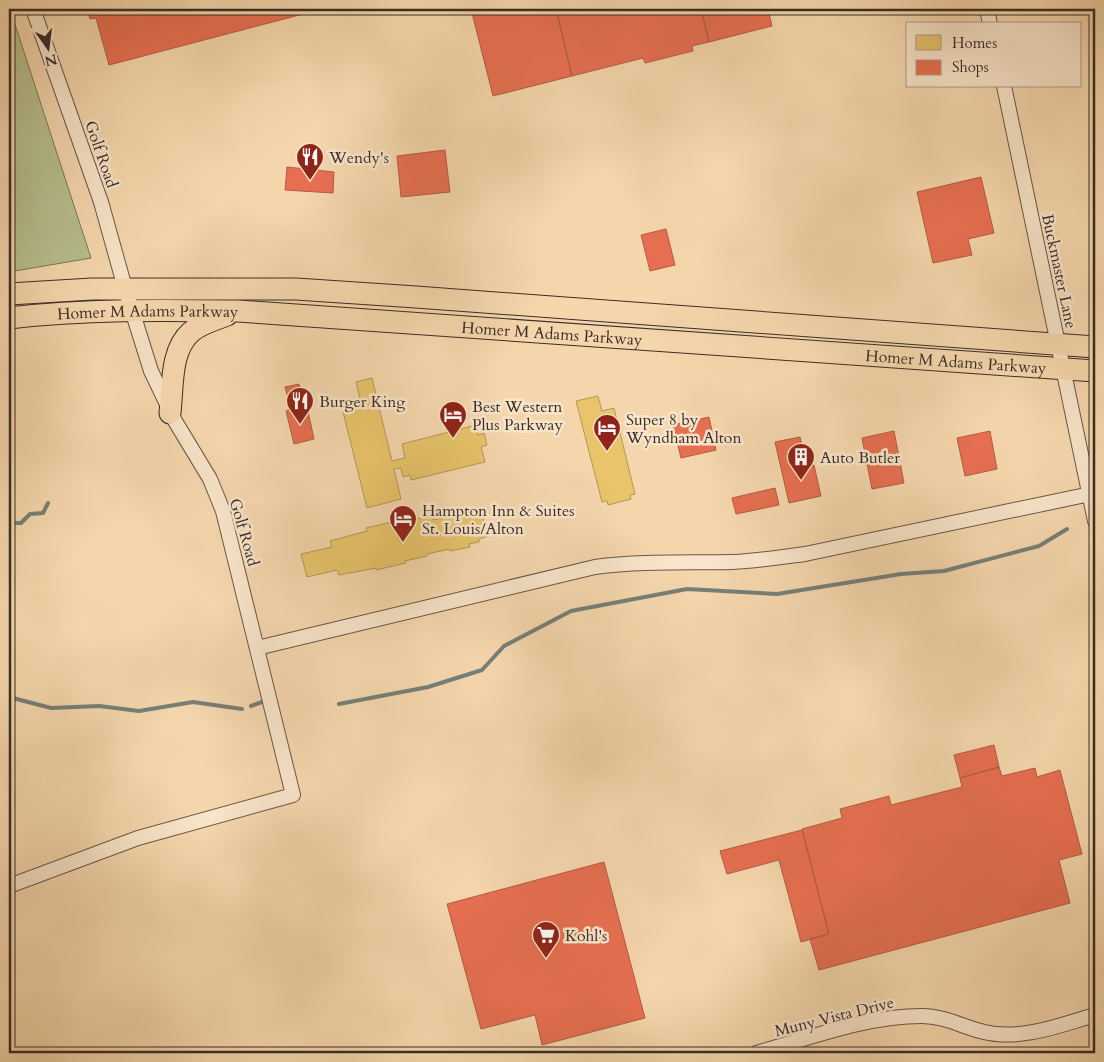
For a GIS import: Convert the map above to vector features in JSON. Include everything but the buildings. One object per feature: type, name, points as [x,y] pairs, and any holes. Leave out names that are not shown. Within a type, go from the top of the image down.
[{"type":"main road","name":"Homer M Adams Parkway","points":[[9,294],[125,288],[296,289],[1095,347]]},
{"type":"main road","name":"Homer M Adams Parkway","points":[[9,318],[42,314],[132,310],[238,311],[1095,370]]},
{"type":"main road","points":[[170,413],[174,373],[182,344],[191,332],[205,323],[238,311]]},
{"type":"street","name":"Golf Road","points":[[9,886],[138,838],[294,795],[223,511],[210,479],[170,413],[151,371],[101,202],[33,9]]},
{"type":"street","points":[[986,9],[989,22]]},
{"type":"street","name":"Buckmaster Lane","points":[[1004,88],[1057,344],[1092,494],[1095,521]]},
{"type":"street","points":[[257,648],[596,568],[625,564],[733,562],[786,556],[850,545],[935,525],[1092,494]]},
{"type":"street","name":"Muny Vista Drive","points":[[756,1053],[876,1020],[902,1017],[925,1016],[945,1019],[985,1033],[1001,1035],[1050,1028],[1095,1015]]},
{"type":"green space","points":[[9,9],[91,258],[9,272]]},
{"type":"waterway","points":[[9,523],[21,523],[30,514],[43,513],[48,503]]},
{"type":"waterway","points":[[339,704],[428,687],[482,670],[504,646],[571,611],[687,589],[777,594],[901,574],[944,571],[1039,546],[1067,529]]},
{"type":"waterway","points":[[9,697],[51,708],[99,706],[139,711],[193,702],[242,709]]},
{"type":"waterway","points":[[251,706],[262,702]]},
{"type":"place","name":"Wendy's","points":[[310,181]]},
{"type":"place","name":"Burger King","points":[[300,425]]},
{"type":"place","name":"Best Western Plus Parkway","points":[[453,439]]},
{"type":"place","name":"Super 8 by Wyndham Alton","points":[[607,452]]},
{"type":"place","name":"Auto Butler","points":[[801,481]]},
{"type":"place","name":"Hampton Inn & Suites St. Louis/Alton","points":[[403,543]]},
{"type":"place","name":"Kohl's","points":[[546,959]]}]
